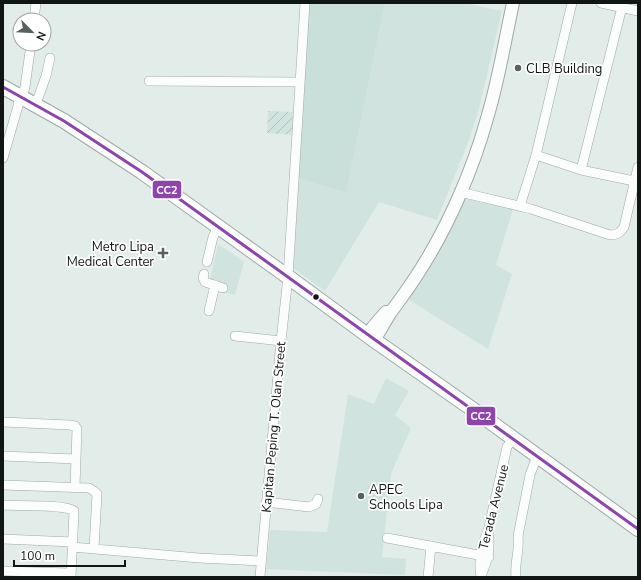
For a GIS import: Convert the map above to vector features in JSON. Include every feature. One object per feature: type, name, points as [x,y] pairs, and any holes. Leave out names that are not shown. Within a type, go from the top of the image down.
[{"type":"main road","points":[[370,338],[372,327],[389,309],[412,275],[444,217],[476,138],[504,44],[513,3]]},
{"type":"main road","points":[[370,338],[390,313],[421,268],[442,231],[460,192],[488,116],[501,67],[504,44]]},
{"type":"main road","points":[[4,90],[21,96],[36,104],[118,156],[638,529]]},
{"type":"street","name":"Kapitan Peping T. Olan Street","points":[[260,577],[288,277],[305,3]]},
{"type":"street","points":[[520,206],[536,155],[572,3]]},
{"type":"street","points":[[601,3],[638,11]]},
{"type":"street","points":[[581,170],[622,7]]},
{"type":"street","points":[[3,158],[25,87],[30,52]]},
{"type":"street","points":[[36,104],[50,58]]},
{"type":"street","points":[[149,81],[300,82]]},
{"type":"street","points":[[536,155],[581,170],[634,180]]},
{"type":"street","points":[[460,192],[544,212],[610,235],[616,235],[621,232],[624,227],[638,167]]},
{"type":"street","points":[[207,262],[213,237],[218,227]]},
{"type":"street","points":[[204,274],[203,278],[205,282],[219,286],[209,312]]},
{"type":"street","points":[[235,336],[281,341]]},
{"type":"street","points":[[3,422],[70,424],[75,426],[77,429],[75,458],[76,487]]},
{"type":"street","name":"Terada Avenue","points":[[484,556],[490,543],[488,531],[507,447],[513,438]]},
{"type":"street","points":[[3,456],[75,458]]},
{"type":"street","points":[[516,577],[519,545],[524,536],[539,457]]},
{"type":"street","points":[[3,485],[76,487],[89,488],[94,491],[97,494],[94,549]]},
{"type":"street","points":[[266,502],[309,507],[316,504],[318,499]]},
{"type":"street","points":[[3,505],[71,509],[74,511],[75,523],[72,544],[71,575],[6,573]]},
{"type":"street","points":[[386,538],[484,556],[481,577]]},
{"type":"street","points":[[3,539],[72,544],[94,549],[199,558],[261,561]]},
{"type":"street","points":[[428,577],[431,546]]},
{"type":"shaded area","points":[[385,3],[464,3],[502,11],[479,109],[469,140],[437,220],[379,202],[325,291],[293,268],[297,178],[346,191]]},
{"type":"shaded area","points":[[268,111],[295,112],[294,135],[267,133]]},
{"type":"shaded area","points":[[463,197],[513,209],[496,265],[512,274],[488,349],[409,300]]},
{"type":"shaded area","points":[[218,244],[244,262],[235,295],[208,288]]},
{"type":"shaded area","name":"APEC Schools Lipa","points":[[386,378],[409,391],[395,415],[411,428],[391,474],[382,557],[406,559],[405,575],[266,569],[270,530],[327,532],[348,394],[374,404]]},
{"type":"green space","points":[[309,3],[385,3],[346,192],[297,178]]},
{"type":"transit line","name":"CC2","points":[[3,87],[64,121],[142,172],[638,529]]},
{"type":"place","name":"CLB Building","points":[[518,68]]},
{"type":"place","name":"Metro Lipa Medical Center","points":[[163,253]]},
{"type":"place","name":"APEC Schools Lipa","points":[[361,496]]}]
